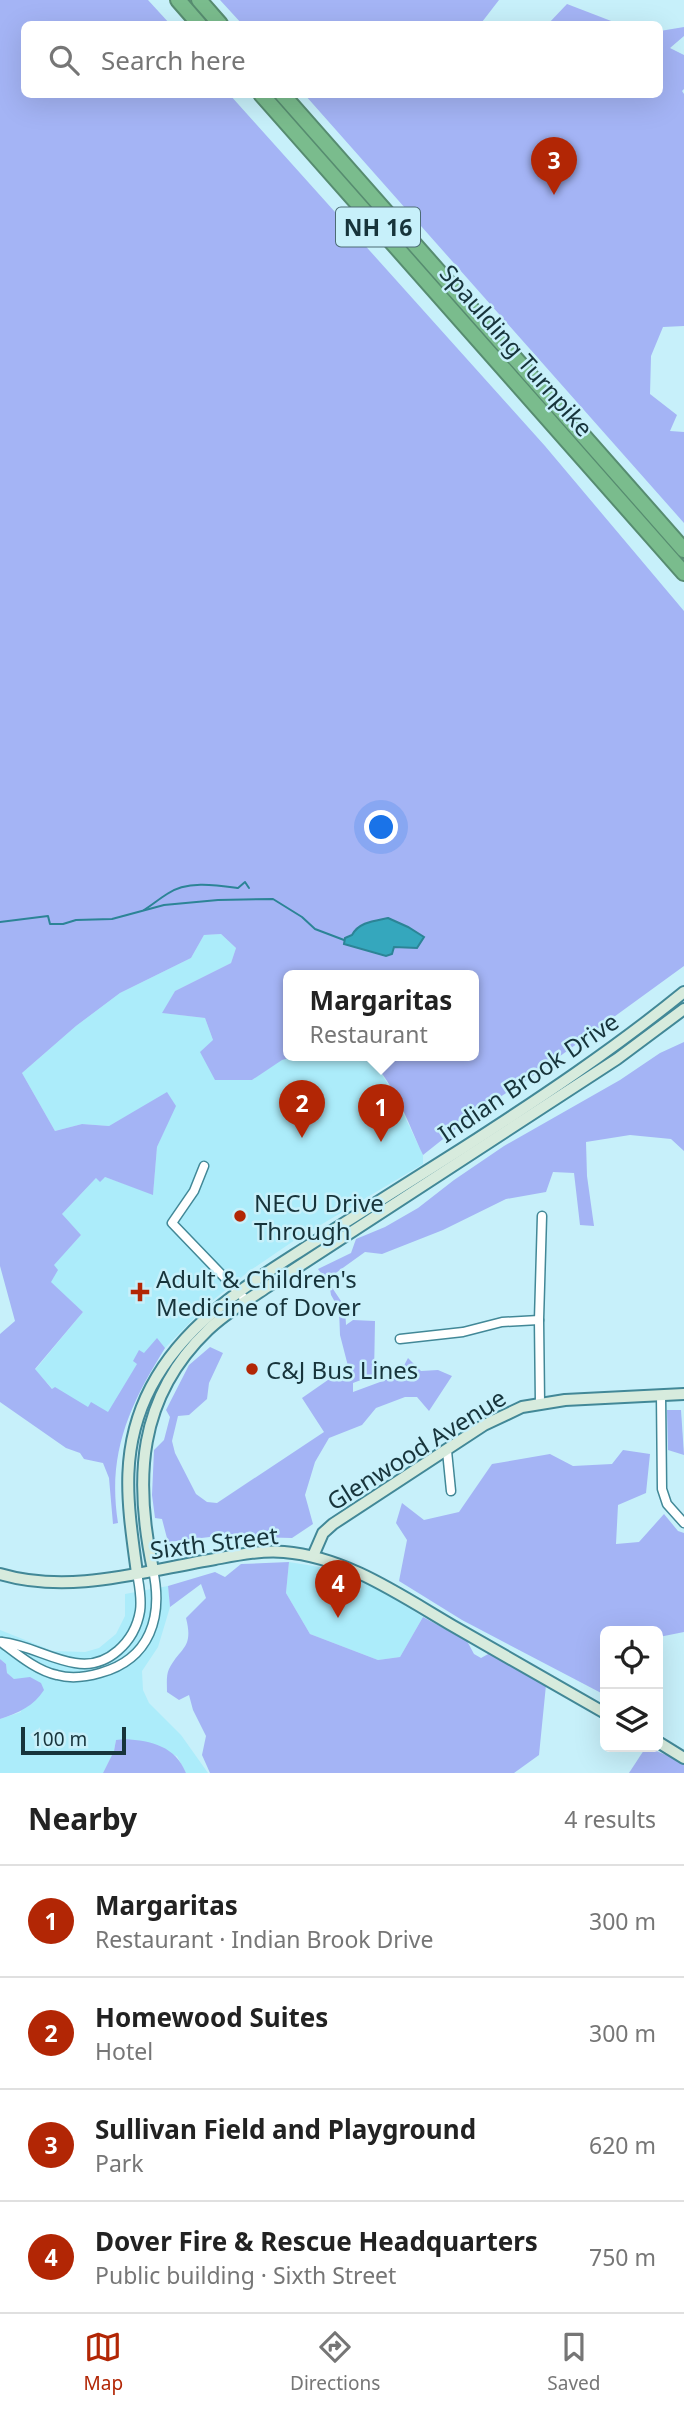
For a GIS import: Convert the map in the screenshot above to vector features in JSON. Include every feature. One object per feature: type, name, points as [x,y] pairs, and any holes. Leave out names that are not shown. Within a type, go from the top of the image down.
[{"type":"highway","points":[[178,0],[196,21]]},
{"type":"highway","points":[[199,0],[217,21]]},
{"type":"highway","name":"Spaulding Turnpike","points":[[265,98],[684,573]]},
{"type":"highway","name":"Spaulding Turnpike","points":[[286,98],[684,550]]},
{"type":"main road","name":"Indian Brook Drive","points":[[137,1573],[127,1487],[128,1459],[137,1420],[152,1384],[175,1351],[201,1322],[239,1291],[573,1076],[684,992]]},
{"type":"main road","name":"Indian Brook Drive","points":[[153,1570],[141,1483],[143,1458],[152,1421],[167,1385],[189,1350],[212,1327],[247,1301],[617,1059],[684,1009]]},
{"type":"main road","name":"Glenwood Avenue","points":[[313,1556],[327,1529],[503,1415],[540,1402],[684,1394]]},
{"type":"main road","name":"Sixth Street","points":[[0,1574],[34,1582],[68,1583],[263,1552],[313,1556],[365,1576],[600,1710]]},
{"type":"main road","points":[[663,1745],[684,1758]]},
{"type":"street","points":[[204,1166],[194,1191],[172,1223],[247,1301]]},
{"type":"street","points":[[540,1402],[542,1216]]},
{"type":"street","points":[[400,1339],[454,1333],[502,1322],[539,1320]]},
{"type":"street","points":[[661,1395],[662,1489],[667,1504],[684,1523]]},
{"type":"street","points":[[447,1451],[451,1491]]},
{"type":"street","points":[[1,1642],[57,1675],[75,1677],[112,1669],[141,1648],[153,1625],[158,1601],[153,1570]]},
{"type":"street","points":[[1,1642],[18,1644],[75,1663],[95,1662],[107,1657],[123,1647],[136,1623],[141,1603],[137,1573]]},
{"type":"shaded area","points":[[0,0],[148,0],[167,21],[21,21],[21,98],[233,98],[545,446],[684,611],[684,966],[534,1075],[477,1112],[423,1155],[391,1087],[369,1061],[479,1061],[479,970],[283,970],[283,1060],[252,1080],[215,1080],[200,1052],[213,1040],[205,1018],[162,1013],[175,991],[231,963],[236,948],[221,934],[204,935],[191,958],[120,993],[76,1026],[22,1073],[55,1131],[82,1124],[109,1126],[167,1092],[176,1106],[157,1147],[153,1195],[105,1177],[100,1182],[96,1178],[62,1214],[81,1235],[54,1265],[58,1270],[51,1282],[83,1312],[35,1369],[52,1389],[55,1387],[88,1407],[91,1402],[108,1412],[137,1364],[133,1361],[139,1350],[144,1353],[157,1338],[165,1348],[141,1390],[124,1431],[116,1475],[118,1523],[113,1524],[109,1478],[103,1463],[84,1459],[80,1453],[66,1448],[0,1402],[0,1334],[15,1321],[0,1266]]},
{"type":"shaded area","points":[[220,0],[499,0],[483,21],[239,21]]},
{"type":"shaded area","points":[[567,4],[611,21],[551,21]]},
{"type":"shaded area","points":[[684,27],[684,36],[670,48],[684,55],[684,326],[663,327],[651,356],[650,394],[677,415],[670,431],[684,432],[684,523],[308,98],[663,98],[663,30]]},
{"type":"shaded area","points":[[388,918],[424,937],[417,948],[394,947],[392,954],[386,956],[344,944],[345,938],[363,925]]},
{"type":"shaded area","points":[[221,934],[236,948],[231,963],[175,991],[163,1013],[205,1018],[213,1040],[252,1080],[283,1059],[283,1061],[374,1062],[394,1094],[423,1155],[423,1164],[292,1242],[207,1305],[165,1348],[145,1377],[125,1426],[75,1413],[35,1370],[83,1312],[50,1282],[53,1265],[81,1235],[61,1215],[96,1178],[105,1177],[153,1194],[157,1147],[175,1106],[132,1113],[109,1126],[82,1124],[55,1131],[22,1073],[76,1026],[120,993],[191,958],[204,935]]},
{"type":"shaded area","points":[[684,1042],[684,1151],[671,1139],[630,1135],[586,1142],[587,1176],[594,1226],[580,1225],[574,1173],[553,1172],[546,1192],[506,1199],[443,1230],[382,1254],[365,1252],[326,1280],[318,1269],[351,1253],[356,1239],[385,1227],[418,1208],[504,1146],[620,1080],[660,1053]]},
{"type":"shaded area","points":[[329,1283],[345,1307],[346,1325],[353,1320],[375,1321],[374,1375],[353,1383],[353,1392],[399,1375],[408,1358],[421,1371],[438,1370],[452,1376],[429,1411],[417,1397],[405,1397],[376,1408],[362,1425],[329,1438],[315,1462],[305,1495],[313,1524],[292,1538],[218,1536],[168,1542],[162,1519],[155,1518],[152,1495],[154,1450],[164,1440],[170,1417],[166,1410],[189,1365],[210,1347],[223,1353],[209,1383],[207,1399],[189,1415],[178,1416],[172,1441],[175,1453],[196,1494],[207,1502],[217,1503],[324,1432],[302,1398],[348,1366],[340,1335],[339,1309],[331,1295]]},
{"type":"shaded area","points":[[667,1410],[681,1410],[684,1455],[668,1450]]},
{"type":"shaded area","points":[[623,1450],[650,1454],[646,1493],[618,1505],[616,1544],[639,1542],[664,1514],[678,1531],[684,1533],[684,1632],[663,1636],[663,1626],[600,1626],[600,1692],[462,1620],[399,1581],[407,1540],[396,1523],[402,1503],[424,1520],[459,1512],[492,1464],[550,1454],[573,1466],[612,1464]]},
{"type":"shaded area","points":[[289,1562],[332,1569],[358,1579],[387,1593],[423,1617],[400,1657],[378,1660],[310,1634],[286,1593]]},
{"type":"shaded area","points":[[289,1562],[286,1593],[310,1634],[378,1660],[400,1657],[423,1617],[467,1641],[474,1654],[481,1658],[490,1653],[546,1685],[539,1755],[514,1773],[210,1773],[202,1755],[206,1736],[189,1695],[179,1700],[167,1692],[169,1669],[187,1642],[186,1618],[206,1598],[201,1584],[170,1607],[168,1586],[215,1572],[225,1577],[241,1564]]},
{"type":"shaded area","points":[[168,1586],[170,1607],[158,1647],[142,1671],[143,1690],[149,1703],[181,1735],[208,1773],[186,1773],[177,1756],[116,1740],[114,1751],[103,1773],[0,1773],[0,1719],[21,1712],[14,1679],[7,1673],[6,1664],[0,1659],[0,1630],[53,1651],[85,1652],[99,1648],[116,1634],[125,1616],[125,1594]]},
{"type":"shaded area","points":[[0,1659],[6,1664],[7,1673],[14,1679],[30,1677],[41,1683],[44,1690],[25,1708],[0,1719]]},
{"type":"shaded area","points":[[125,1739],[162,1747],[176,1757],[186,1773],[103,1773],[114,1751],[116,1740]]},
{"type":"shaded area","points":[[643,1752],[659,1752],[684,1762],[684,1773],[629,1773]]},
{"type":"waterway","points":[[144,910],[167,894],[192,885],[238,888],[245,882],[249,888]]},
{"type":"waterway","points":[[0,922],[48,916],[50,924],[63,924],[76,920],[112,919],[164,905],[273,899],[302,917],[315,929],[344,940]]},
{"type":"place","name":"Sullivan Field and Playground","points":[[554,195]]},
{"type":"place","name":"Homewood Suites","points":[[302,1138]]},
{"type":"place","name":"Margaritas","points":[[381,1142]]},
{"type":"place","name":"NECU Drive Through","points":[[240,1216]]},
{"type":"place","name":"Adult & Children's Medicine of Dover","points":[[140,1292]]},
{"type":"place","name":"C&J Bus Lines","points":[[252,1369]]},
{"type":"place","name":"Dover Fire & Rescue Headquarters","points":[[338,1618]]}]
